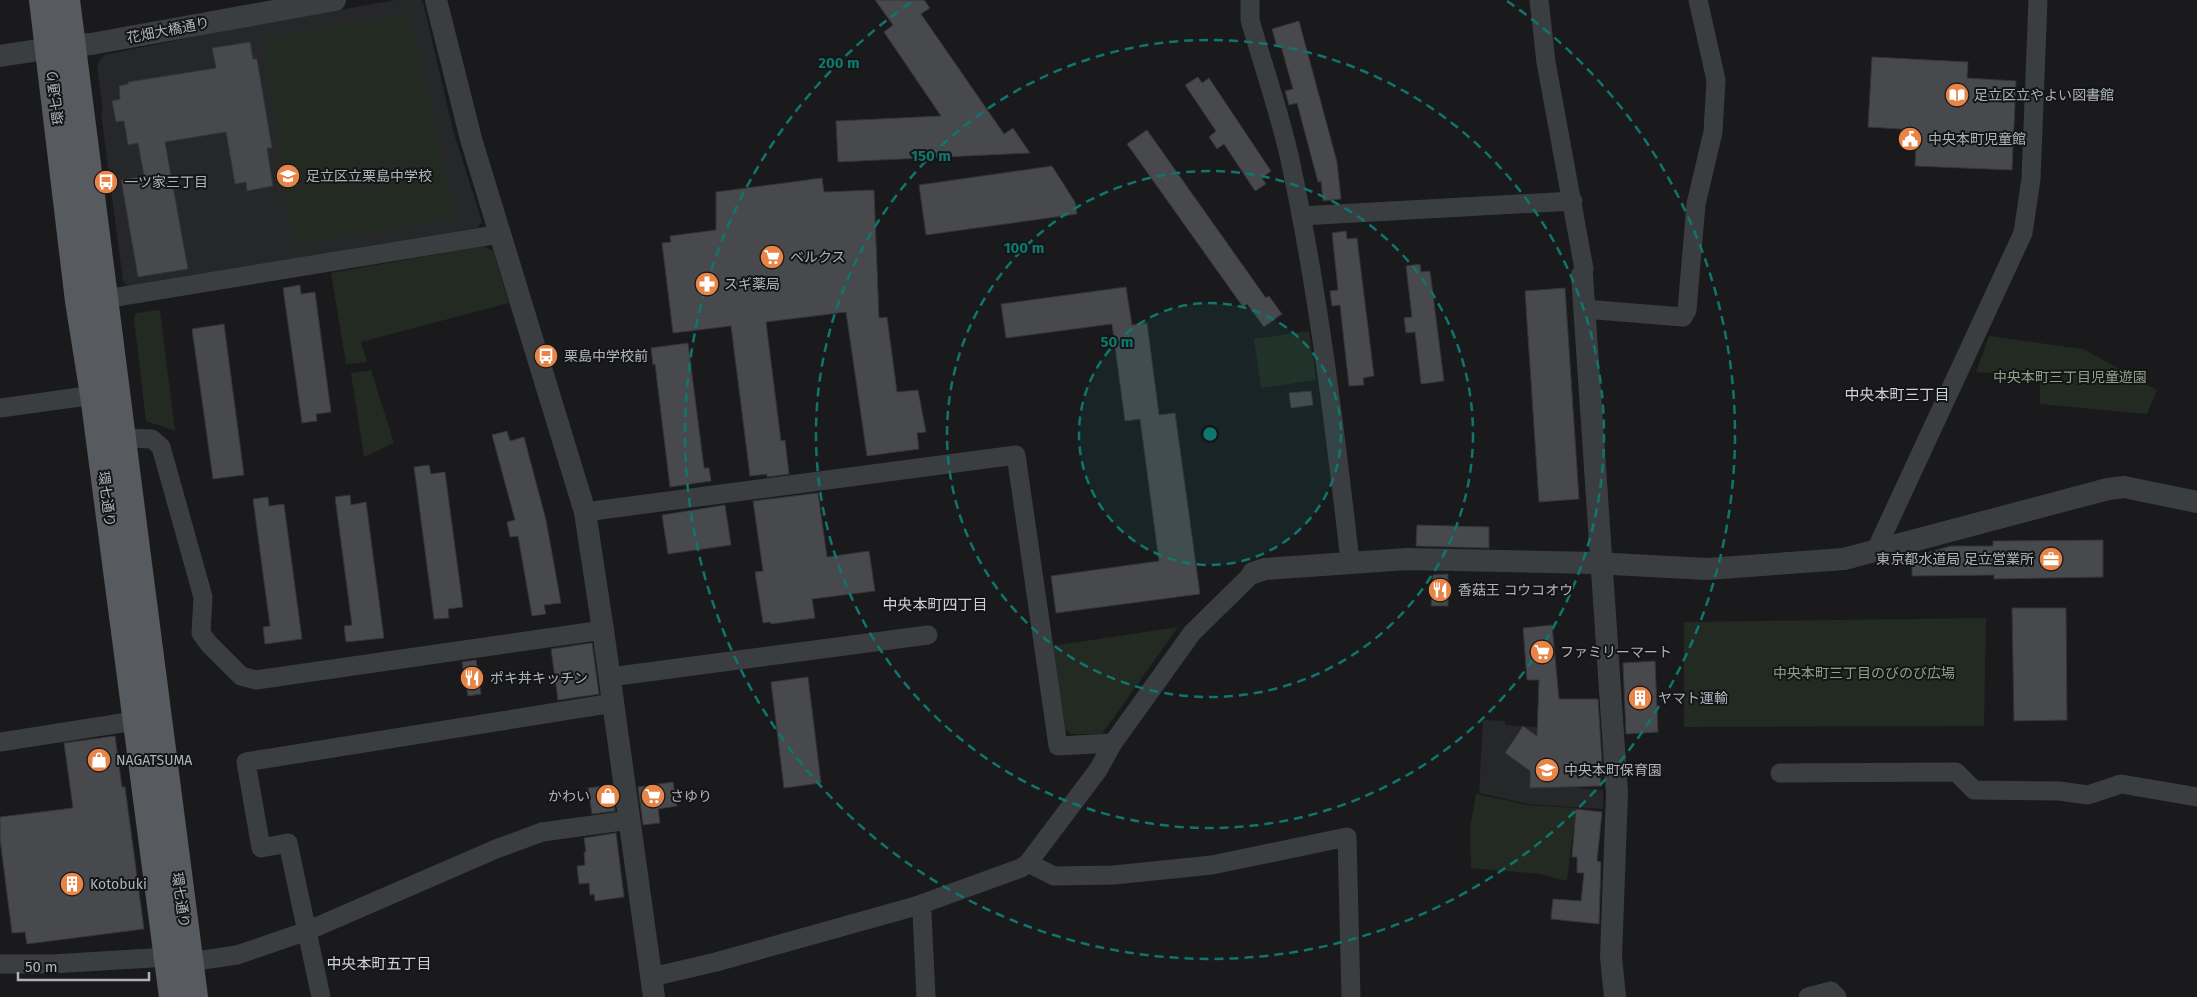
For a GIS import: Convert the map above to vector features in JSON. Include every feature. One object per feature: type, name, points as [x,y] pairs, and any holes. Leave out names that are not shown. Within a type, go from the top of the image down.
[{"type":"main road","name":"環七通り","points":[[43,0],[60,46],[104,299],[122,438],[146,720]]},
{"type":"main road","name":"環七通り","points":[[66,0],[60,46],[79,301],[146,720],[179,960],[194,997]]},
{"type":"main road","name":"環七通り","points":[[173,997],[179,960]]},
{"type":"street","name":"花畑大橋通り","points":[[0,56],[60,46],[91,44],[253,7],[335,0]]},
{"type":"street","points":[[436,0],[468,130],[585,512],[653,987],[716,962],[916,906],[1021,868],[1028,863],[1098,770],[1113,743],[1192,633],[1253,573],[1265,569],[1407,558],[1707,569],[1844,559],[2124,486],[2197,502]]},
{"type":"street","points":[[1250,0],[1250,20],[1292,167],[1301,216],[1332,398],[1350,561]]},
{"type":"street","points":[[1539,0],[1546,62],[1584,269],[1582,275],[1584,309],[1617,793],[1611,957],[1615,997]]},
{"type":"street","points":[[1584,309],[1683,317],[1688,310],[1696,204],[1713,132],[1716,80],[1698,0]]},
{"type":"street","points":[[1875,552],[2023,233],[2031,179],[2038,0]]},
{"type":"street","points":[[1301,216],[1572,202]]},
{"type":"street","points":[[104,299],[500,234]]},
{"type":"street","points":[[0,408],[94,395]]},
{"type":"street","points":[[122,438],[152,439],[161,447],[203,597],[201,633],[209,644],[241,676],[256,680],[603,630]]},
{"type":"street","points":[[585,512],[1016,455],[1058,746],[1113,743]]},
{"type":"street","points":[[610,677],[928,635]]},
{"type":"street","points":[[321,997],[288,843],[261,848],[246,762],[613,704]]},
{"type":"street","points":[[0,742],[146,720]]},
{"type":"street","points":[[1780,774],[1956,772],[1974,790],[2059,791],[2088,795],[2121,784],[2197,797]]},
{"type":"street","points":[[0,964],[179,960],[237,954],[306,931],[496,849],[542,832],[630,820]]},
{"type":"street","points":[[1028,863],[1054,876],[1114,875],[1212,865],[1347,837],[1351,997]]},
{"type":"street","points":[[916,906],[922,913],[926,997]]},
{"type":"street","points":[[1808,997],[1831,992],[1837,997]]},
{"type":"shaded area","name":"足立区立栗島中学校","points":[[396,0],[420,0],[423,2],[453,130],[482,222],[477,228],[128,286],[123,281],[101,113],[103,113],[97,65],[104,55],[259,24]]},
{"type":"shaded area","points":[[1483,720],[1505,721],[1505,725],[1555,731],[1577,743],[1578,788],[1603,790],[1603,809],[1528,804],[1479,793]]},
{"type":"green space","points":[[409,13],[456,218],[294,245],[262,38]]},
{"type":"green space","points":[[484,246],[493,251],[509,303],[361,342],[367,362],[346,364],[331,273]]},
{"type":"green space","points":[[160,310],[175,431],[146,421],[134,319],[136,313]]},
{"type":"green space","points":[[1309,331],[1316,380],[1261,388],[1254,339]]},
{"type":"green space","name":"中央本町三丁目児童遊園","points":[[1989,336],[2083,349],[2157,390],[2147,414],[2040,404],[2040,376],[1976,372]]},
{"type":"green space","points":[[371,370],[394,443],[364,457],[351,373]]},
{"type":"green space","name":"中央本町三丁目のびのび広場","points":[[1986,618],[1984,726],[1684,727],[1684,622]]},
{"type":"green space","points":[[1178,627],[1102,734],[1071,734],[1064,728],[1052,646]]},
{"type":"green space","points":[[1476,794],[1528,805],[1576,808],[1567,881],[1540,874],[1471,868],[1470,828]]},
{"type":"building","points":[[875,0],[924,0],[930,8],[921,14],[1004,134],[1013,128],[1030,153],[838,162],[836,121],[941,116],[884,32],[893,25]]},
{"type":"building","points":[[1299,21],[1337,162],[1341,199],[1323,201],[1321,181],[1318,182],[1297,103],[1289,105],[1285,91],[1293,89],[1281,46],[1277,47],[1272,29]]},
{"type":"building","points":[[250,42],[253,59],[257,59],[272,148],[267,148],[273,186],[247,191],[246,182],[235,184],[226,132],[165,142],[188,269],[138,277],[121,180],[144,176],[138,143],[128,145],[124,121],[116,122],[112,101],[120,99],[119,86],[128,84],[128,82],[216,68],[212,48]]},
{"type":"building","points":[[1872,57],[1968,62],[1967,78],[2016,81],[2012,170],[1915,166],[1917,130],[1868,127]]},
{"type":"building","points":[[1198,77],[1202,83],[1209,78],[1271,171],[1262,178],[1266,184],[1255,191],[1224,144],[1217,149],[1209,137],[1216,131],[1185,85]]},
{"type":"building","points":[[1147,130],[1266,298],[1269,296],[1282,314],[1264,327],[1247,304],[1243,307],[1127,144]]},
{"type":"building","points":[[1052,166],[1075,202],[1077,214],[926,235],[919,185]]},
{"type":"building","points":[[822,178],[824,192],[874,190],[879,318],[887,317],[897,392],[918,390],[926,432],[917,433],[919,449],[867,456],[846,312],[766,322],[781,441],[785,440],[789,474],[767,477],[767,474],[750,476],[731,326],[673,333],[662,243],[671,242],[670,236],[716,230],[716,192]]},
{"type":"building","points":[[1346,231],[1347,239],[1357,238],[1374,376],[1363,378],[1364,385],[1349,386],[1340,305],[1332,306],[1330,291],[1338,290],[1332,233]]},
{"type":"building","points":[[1420,264],[1421,272],[1430,271],[1444,381],[1421,384],[1415,332],[1406,333],[1404,318],[1412,317],[1406,266]]},
{"type":"building","points":[[300,285],[301,294],[315,292],[331,412],[316,414],[317,421],[302,423],[283,288]]},
{"type":"building","points":[[1126,287],[1132,325],[1147,323],[1159,415],[1175,413],[1200,594],[1056,613],[1051,576],[1159,561],[1140,419],[1125,421],[1112,324],[1006,338],[1001,304]]},
{"type":"building","points":[[1565,288],[1579,499],[1539,502],[1525,291]]},
{"type":"building","points":[[224,324],[244,475],[213,479],[192,329]]},
{"type":"building","points":[[688,343],[704,468],[709,468],[711,481],[670,487],[655,364],[653,365],[651,348]]},
{"type":"building","points":[[1311,391],[1313,405],[1291,408],[1289,393]]},
{"type":"building","points":[[507,431],[510,441],[524,437],[546,520],[561,603],[544,605],[546,614],[532,616],[518,536],[510,537],[507,522],[515,520],[492,435]]},
{"type":"building","points":[[429,465],[431,474],[445,472],[463,607],[448,609],[449,618],[434,619],[414,467]]},
{"type":"building","points":[[818,493],[827,557],[869,551],[875,591],[812,599],[815,618],[771,624],[770,622],[763,623],[755,572],[763,571],[753,501]]},
{"type":"building","points":[[350,495],[351,505],[366,502],[384,638],[346,642],[344,626],[352,625],[335,497]]},
{"type":"building","points":[[268,497],[269,506],[284,504],[302,639],[265,644],[263,627],[270,626],[253,499]]},
{"type":"building","points":[[725,505],[731,545],[668,554],[662,515]]},
{"type":"building","points":[[1417,525],[1489,527],[1489,548],[1416,546]]},
{"type":"building","points":[[2103,540],[2103,577],[1994,579],[1994,575],[1912,576],[1912,557],[1951,546],[1993,546],[1993,541]]},
{"type":"building","name":"香菇王 コウコオウ","points":[[1448,574],[1448,606],[1431,606],[1433,575]]},
{"type":"building","points":[[2012,608],[2066,608],[2067,720],[2014,721]]},
{"type":"building","points":[[1552,625],[1559,699],[1598,699],[1602,762],[1600,762],[1601,786],[1530,788],[1530,771],[1505,753],[1523,726],[1537,736],[1539,680],[1527,680],[1523,628]]},
{"type":"building","points":[[592,643],[599,694],[558,700],[551,649]]},
{"type":"building","name":"ポキ丼キッチン","points":[[476,660],[481,694],[468,696],[462,662]]},
{"type":"building","name":"ヤマト運輸","points":[[1655,661],[1658,732],[1626,734],[1623,663]]},
{"type":"building","points":[[808,677],[821,783],[784,788],[771,682]]},
{"type":"building","name":"Kotobuki","points":[[115,736],[122,787],[125,787],[144,929],[27,944],[25,932],[12,933],[0,839],[0,817],[73,808],[64,743]]},
{"type":"building","points":[[673,782],[677,806],[658,809],[660,823],[643,825],[638,787]]},
{"type":"building","points":[[611,785],[615,811],[592,814],[588,788]]},
{"type":"building","points":[[1576,809],[1602,812],[1597,861],[1601,862],[1599,924],[1551,919],[1553,899],[1581,901],[1584,873],[1577,873],[1577,857],[1572,857]]},
{"type":"building","points":[[616,833],[624,897],[595,901],[594,894],[590,895],[589,883],[579,884],[577,866],[585,865],[584,838]]},
{"type":"place","name":"足立区立やよい図書館","points":[[1957,95]]},
{"type":"place","name":"中央本町児童館","points":[[1910,139]]},
{"type":"place","name":"足立区立栗島中学校","points":[[288,176]]},
{"type":"place","name":"一ツ家三丁目","points":[[106,182]]},
{"type":"place","name":"ベルクス","points":[[772,257]]},
{"type":"place","name":"スギ薬局","points":[[707,284]]},
{"type":"place","name":"栗島中学校前","points":[[546,356]]},
{"type":"place","name":"東京都水道局 足立営業所","points":[[2051,559]]},
{"type":"place","name":"香菇王 コウコオウ","points":[[1440,590]]},
{"type":"place","name":"ファミリーマート","points":[[1542,652]]},
{"type":"place","name":"ポキ丼キッチン","points":[[472,678]]},
{"type":"place","name":"ヤマト運輸","points":[[1640,698]]},
{"type":"place","name":"NAGATSUMA","points":[[99,760]]},
{"type":"place","name":"中央本町保育園","points":[[1547,770]]},
{"type":"place","name":"かわい","points":[[608,796]]},
{"type":"place","name":"さゆり","points":[[653,796]]},
{"type":"place","name":"Kotobuki","points":[[72,884]]},
{"type":"district","name":"中央本町三丁目","points":[[1897,395]]},
{"type":"district","name":"中央本町四丁目","points":[[935,605]]},
{"type":"district","name":"中央本町五丁目","points":[[379,964]]}]
